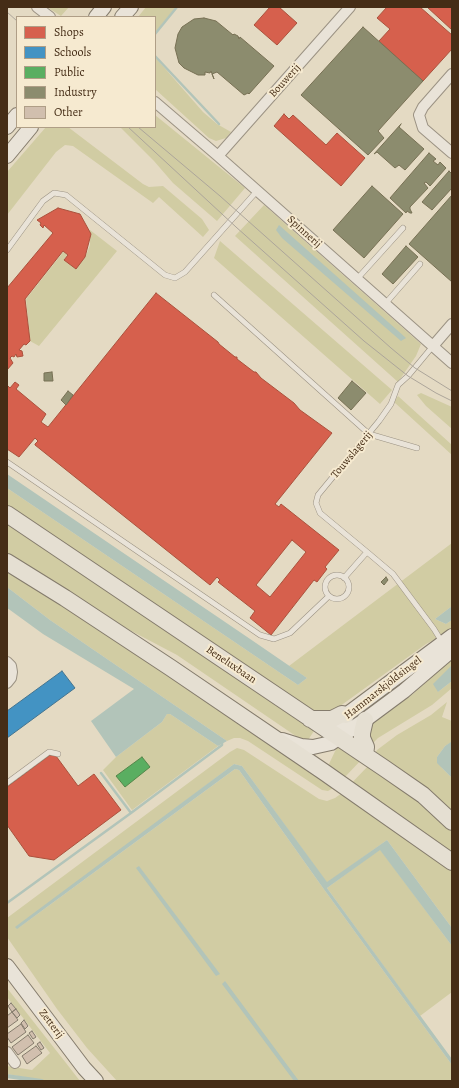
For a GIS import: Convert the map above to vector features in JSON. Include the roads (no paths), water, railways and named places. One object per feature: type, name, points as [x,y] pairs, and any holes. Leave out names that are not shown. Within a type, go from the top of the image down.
[{"type":"main road","name":"Beneluxbaan","points":[[7,514],[423,795],[452,822]]},
{"type":"main road","points":[[7,562],[66,598],[151,655],[324,772],[452,862]]},
{"type":"main road","points":[[310,718],[332,719],[342,714],[346,715]]},
{"type":"main road","points":[[364,755],[366,747],[362,738],[362,733],[365,720]]},
{"type":"street","points":[[37,7],[49,16]]},
{"type":"street","points":[[97,16],[104,7]]},
{"type":"street","points":[[123,16],[131,7]]},
{"type":"street","name":"Bouwerij","points":[[218,156],[350,7]]},
{"type":"street","points":[[452,74],[422,107],[419,116],[423,128],[452,153]]},
{"type":"street","name":"Spinnerij","points":[[156,103],[452,363]]},
{"type":"street","points":[[7,127],[16,116]]},
{"type":"street","points":[[7,156],[31,128]]},
{"type":"street","name":"Touwslagerij","points":[[432,346],[452,324]]},
{"type":"street","name":"Hammarskjöldsingel","points":[[324,772],[321,760],[322,746],[334,734],[346,715],[449,643]]},
{"type":"street","name":"Hammarskjöldsingel","points":[[334,734],[365,720],[404,691],[449,643]]},
{"type":"street","points":[[7,662],[11,666],[12,672],[11,678],[7,683]]},
{"type":"street","points":[[268,735],[301,746],[322,746]]},
{"type":"street","name":"Zetterij","points":[[7,966],[96,1081]]},
{"type":"street","points":[[7,1052],[15,1063]]},
{"type":"lane","points":[[7,250],[43,201],[54,193],[66,196],[164,275],[175,278],[185,272],[257,191]]},
{"type":"lane","points":[[357,279],[403,228]]},
{"type":"lane","points":[[385,304],[420,264]]},
{"type":"lane","points":[[214,295],[369,434],[416,448]]},
{"type":"lane","name":"Touwslagerij","points":[[432,346],[408,376],[398,385],[391,404],[369,434],[318,495],[316,503],[320,513],[392,574],[434,629],[449,643]]},
{"type":"lane","points":[[7,462],[260,635],[274,639],[290,633],[329,596]]},
{"type":"lane","points":[[344,578],[367,552]]},
{"type":"lane","points":[[337,576],[344,578],[349,586],[345,596],[338,599],[329,596],[325,587],[329,579],[337,576]]},
{"type":"lane","points":[[7,783],[49,752],[58,754]]},
{"type":"waterway","points":[[156,33],[177,7]]},
{"type":"waterway","points":[[156,57],[219,124]]},
{"type":"waterway","points":[[131,813],[222,745],[222,742]]},
{"type":"waterway","points":[[7,903],[131,813],[101,773]]},
{"type":"tram line","points":[[7,12],[16,20]]},
{"type":"tram line","points":[[129,128],[236,227],[364,341],[408,376],[452,401]]},
{"type":"tram line","points":[[139,128],[220,196],[391,348],[415,368],[452,391]]}]
